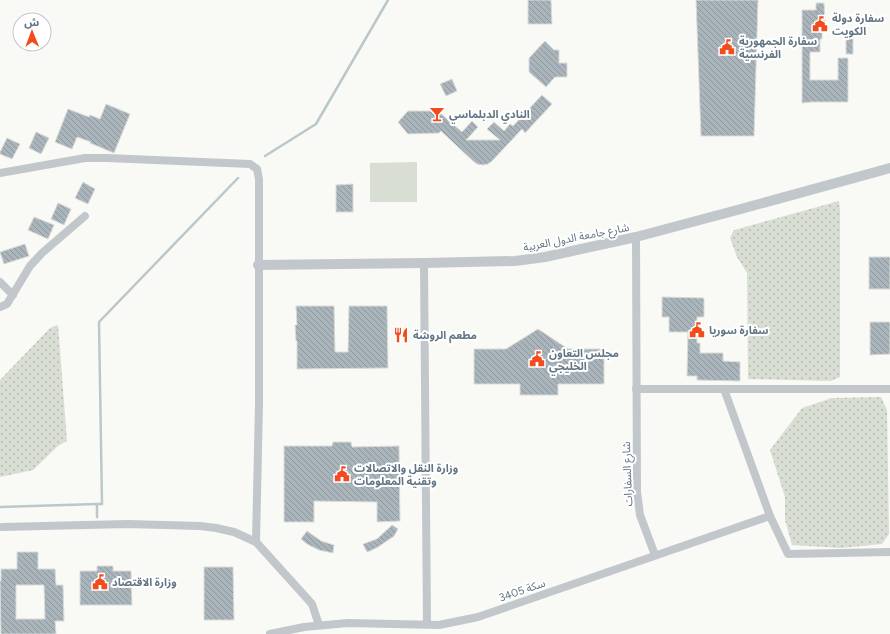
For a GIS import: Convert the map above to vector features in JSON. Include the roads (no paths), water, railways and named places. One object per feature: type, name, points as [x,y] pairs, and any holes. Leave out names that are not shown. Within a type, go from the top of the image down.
[{"type":"street","points":[[0,173],[85,158],[250,164],[257,170],[259,179],[259,403],[256,542]]},
{"type":"street","name":"شارع جامعة الدول العربية","points":[[258,265],[424,264],[515,261],[559,254],[636,237],[741,210],[890,168]]},
{"type":"street","points":[[0,307],[7,304],[30,266],[42,253],[85,216]]},
{"type":"street","name":"شارع السفارات","points":[[636,237],[637,492],[640,515],[655,555]]},
{"type":"street","points":[[424,264],[427,624]]},
{"type":"street","points":[[0,282],[13,295]]},
{"type":"street","points":[[636,388],[890,389]]},
{"type":"street","points":[[724,389],[770,516],[788,554],[890,552]]},
{"type":"street","name":"سكة 3405","points":[[270,634],[304,627],[348,623],[438,625],[478,617],[770,516]]},
{"type":"street","points":[[2,527],[128,524],[200,526],[234,532],[256,542],[312,604],[319,626]]},
{"type":"waterway","points":[[265,156],[316,124],[388,0]]},
{"type":"waterway","points":[[97,517],[97,504],[102,504],[99,322],[238,178]]},
{"type":"waterway","points":[[0,507],[97,504]]},
{"type":"place","name":"سفارة دولة الكويت","points":[[820,24]]},
{"type":"place","name":"سفارة الجمهورية الفرنسية","points":[[727,47]]},
{"type":"place","name":"النادي الدبلماسي","points":[[437,114]]},
{"type":"place","name":"سفارة سوريا","points":[[697,330]]},
{"type":"place","name":"مطعم الروشة","points":[[401,335]]},
{"type":"place","name":"مجلس التعاون الخليجي","points":[[537,359]]},
{"type":"place","name":"وزارة النقل والاتصالات وتقنية المعلومات","points":[[342,474]]},
{"type":"place","name":"وزارة الاقتصاد","points":[[100,582]]}]
